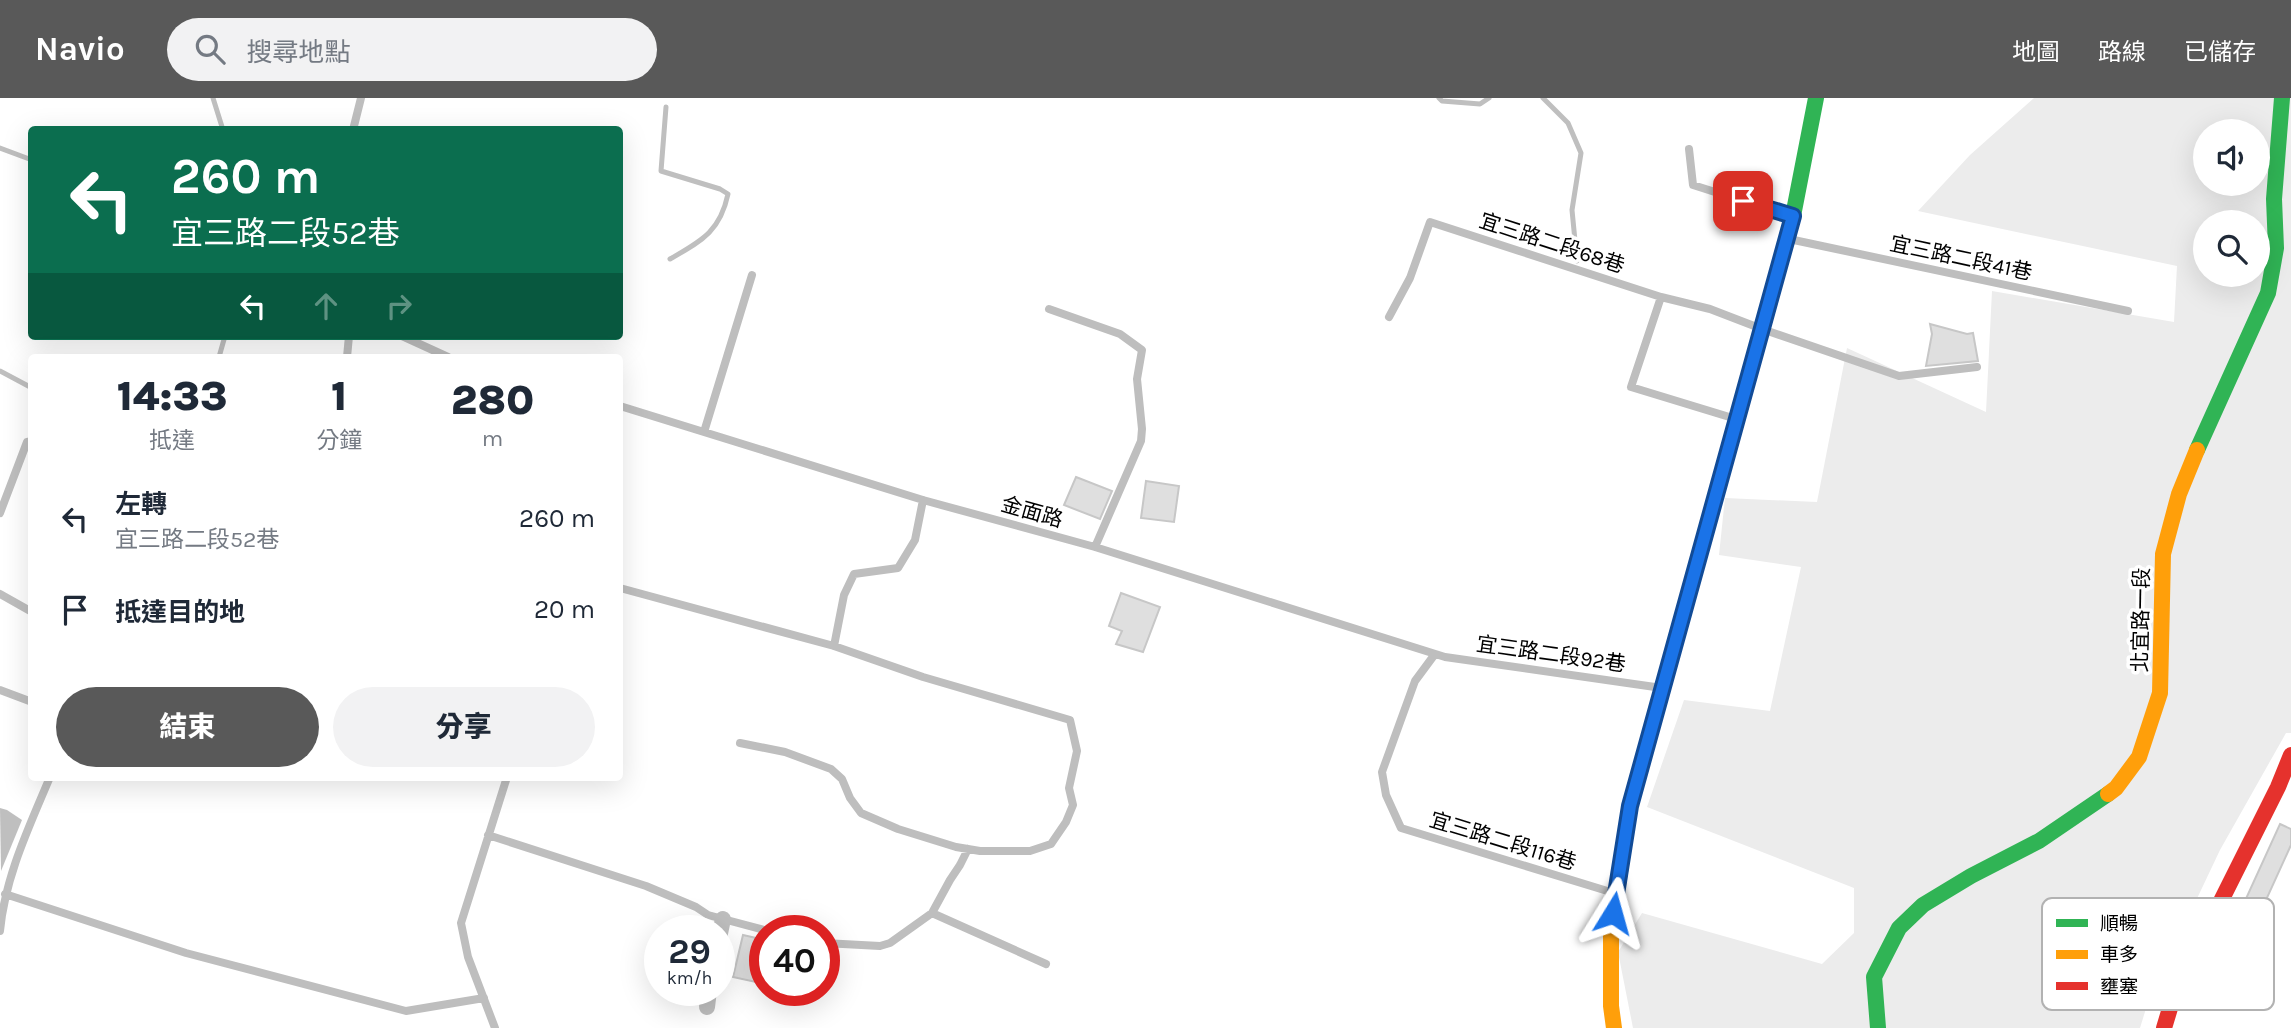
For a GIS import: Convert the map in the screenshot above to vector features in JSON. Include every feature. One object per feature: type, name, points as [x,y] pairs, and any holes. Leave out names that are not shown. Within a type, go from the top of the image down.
[{"type":"main road","name":"北宜路一段","points":[[1878,1028],[1874,977],[1899,929],[1923,905],[1971,876],[2039,841],[2082,813],[2116,788],[2139,757],[2160,693],[2163,554],[2179,494],[2268,293],[2276,248],[2274,199],[2282,98]]},
{"type":"main road","points":[[1614,1028],[1611,1006],[1611,931],[1630,806],[1793,216],[1814,99]]},
{"type":"main road","points":[[2222,898],[2278,787],[2291,755]]},
{"type":"main road","points":[[2164,1028],[2169,1010]]},
{"type":"lane","points":[[354,126],[361,98]]},
{"type":"lane","points":[[1689,149],[1692,185],[1793,216]]},
{"type":"lane","name":"宜三路二段68巷","points":[[1389,317],[1410,278],[1430,222],[1661,297],[1710,309],[1762,330],[1899,376],[1976,367]]},
{"type":"lane","name":"宜三路二段41巷","points":[[1786,239],[2128,311]]},
{"type":"lane","points":[[704,432],[752,275]]},
{"type":"lane","points":[[1661,297],[1631,387],[1736,419]]},
{"type":"lane","points":[[1049,309],[1120,334],[1142,350],[1138,379],[1141,441],[1095,547]]},
{"type":"lane","points":[[411,340],[441,354]]},
{"type":"lane","name":"金面路","points":[[623,407],[923,500],[1095,547],[1435,654]]},
{"type":"lane","points":[[0,513],[28,442]]},
{"type":"lane","points":[[834,646],[844,595],[854,575],[898,568],[915,540],[923,500]]},
{"type":"lane","points":[[623,589],[834,646],[923,677],[1070,720],[1077,751],[1069,788],[1073,805],[1066,822],[1051,844],[1030,851],[956,847],[898,829],[861,813],[850,798],[842,779],[831,769],[785,752],[740,743]]},
{"type":"lane","points":[[0,594],[28,610]]},
{"type":"lane","name":"宜三路二段92巷","points":[[1435,654],[1662,688]]},
{"type":"lane","name":"宜三路二段116巷","points":[[1435,654],[1415,681],[1382,772],[1386,795],[1401,828],[1616,894]]},
{"type":"lane","points":[[0,690],[28,700]]},
{"type":"lane","points":[[0,931],[5,894],[48,781]]},
{"type":"lane","points":[[495,1028],[468,957],[461,923],[506,781]]},
{"type":"lane","points":[[488,835],[646,886],[696,907],[708,915]]},
{"type":"lane","points":[[840,944],[880,946],[890,943],[932,913],[968,849]]},
{"type":"lane","points":[[5,894],[186,953],[405,1011],[484,998]]},
{"type":"lane","points":[[932,913],[1046,964]]},
{"type":"shaded area","points":[[2034,98],[2291,98],[2291,733],[2286,733],[2220,850],[2197,898],[2042,898],[2042,1010],[2146,1010],[2140,1028],[1633,1028],[1618,952],[1642,913],[1822,964],[1854,933],[1854,888],[1647,807],[1684,700],[1770,711],[1801,567],[1719,555],[1725,498],[1817,502],[1847,348],[1986,412],[1992,291],[2174,322],[2177,266],[1918,211],[1970,155]]},
{"type":"shaded area","points":[[0,808],[22,820],[1,871]]},
{"type":"building","points":[[1930,324],[1967,334],[1973,333],[1978,361],[1926,366],[1932,334]]},
{"type":"building","points":[[1076,477],[1112,491],[1100,519],[1064,505]]},
{"type":"building","points":[[1146,481],[1179,486],[1174,522],[1141,518]]},
{"type":"building","points":[[1121,593],[1160,607],[1143,652],[1116,644],[1122,631],[1109,626]]},
{"type":"building","points":[[2280,824],[2291,829],[2291,845],[2267,898],[2246,898]]},
{"type":"building","points":[[743,935],[749,936],[749,980],[735,977]]},
{"type":"waterway","points":[[213,98],[222,126]]},
{"type":"waterway","points":[[1439,98],[1442,101],[1480,104],[1489,98]]},
{"type":"waterway","points":[[1543,98],[1568,123],[1581,153],[1572,210],[1577,261]]},
{"type":"waterway","points":[[666,107],[661,171],[720,189],[728,194],[720,218],[708,234],[670,259]]},
{"type":"waterway","points":[[0,148],[28,158]]},
{"type":"waterway","points":[[220,354],[224,340]]},
{"type":"waterway","points":[[0,371],[28,386]]},
{"type":"traffic: fast","points":[[1767,311],[1793,216],[1816,98]]},
{"type":"traffic: fast","points":[[2197,450],[2268,293],[2276,248],[2274,199],[2282,98]]},
{"type":"traffic: fast","points":[[1878,1028],[1874,977],[1899,928],[1923,905],[1971,876],[2039,841],[2108,794]]},
{"type":"traffic: slow","points":[[2108,794],[2116,788],[2139,757],[2160,693],[2163,554],[2179,494],[2197,450]]},
{"type":"traffic: slow","points":[[1614,1028],[1611,1006],[1611,931],[1630,806],[1695,571]]},
{"type":"traffic: jam","points":[[1695,571],[1767,311]]},
{"type":"traffic: jam","points":[[2222,898],[2278,787],[2291,755]]},
{"type":"traffic: jam","points":[[2164,1028],[2169,1010]]},
{"type":"route","points":[[1613,913],[1630,806],[1793,216],[1743,201]]}]
